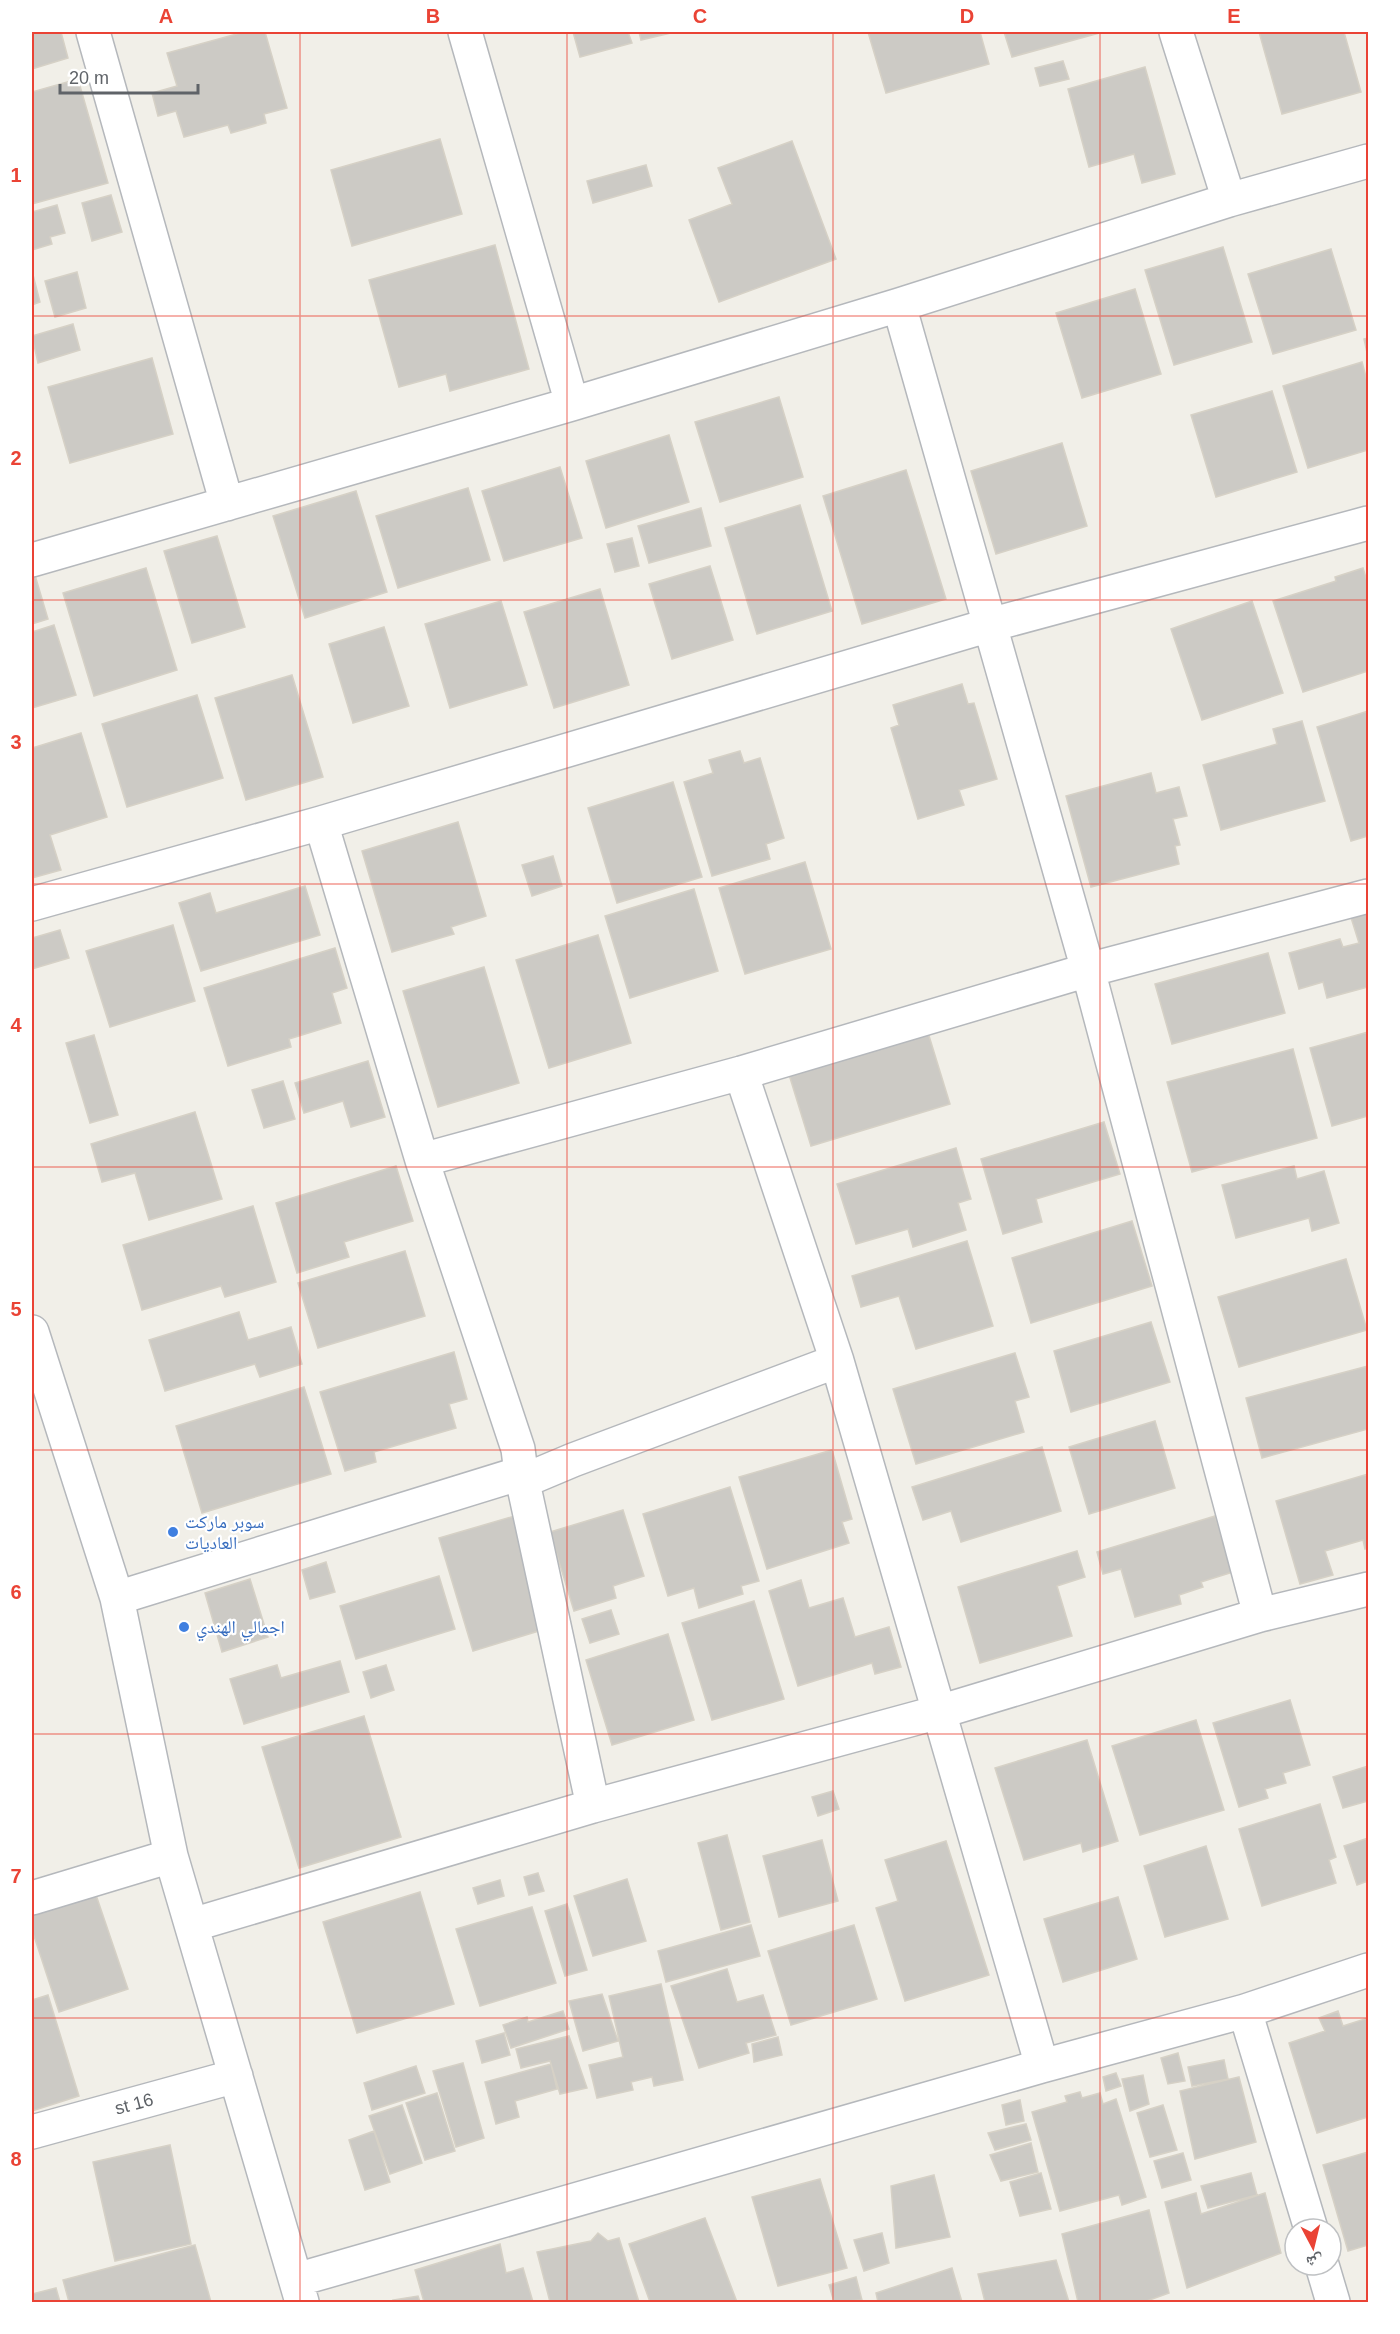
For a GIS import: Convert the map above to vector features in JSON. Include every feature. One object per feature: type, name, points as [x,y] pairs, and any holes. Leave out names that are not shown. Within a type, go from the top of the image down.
[{"type":"street","points":[[93,32],[227,504]]},
{"type":"street","points":[[465,32],[572,404]]},
{"type":"street","points":[[1176,32],[1229,200]]},
{"type":"street","points":[[32,560],[572,404],[899,305],[1229,200],[1368,161]]},
{"type":"street","points":[[899,305],[1088,970],[1260,1616]]},
{"type":"street","points":[[32,904],[321,823],[990,625],[1368,523]]},
{"type":"street","points":[[321,823],[422,1160],[518,1449],[521,1473],[594,1806]]},
{"type":"street","points":[[422,1160],[741,1072],[1088,970],[1368,896]]},
{"type":"street","points":[[741,1072],[837,1361],[1042,2066]]},
{"type":"street","points":[[32,1332],[46,1423],[117,1598],[171,1856],[299,2291],[1042,2066],[1245,2011],[1368,1970]]},
{"type":"street","points":[[117,1598],[521,1473],[535,1476],[837,1361]]},
{"type":"street","points":[[192,1925],[594,1806],[939,1712],[1260,1616],[1368,1589]]},
{"type":"street","points":[[32,1898],[171,1856]]},
{"type":"street","points":[[1245,2011],[1307,2217]]},
{"type":"street","name":"st 16","points":[[32,2133],[236,2076]]},
{"type":"street","points":[[1326,2277],[1333,2302]]},
{"type":"building","points":[[32,32],[61,32],[68,58],[32,69]]},
{"type":"building","points":[[244,32],[265,32],[287,108],[264,114],[266,123],[231,133],[228,125],[184,137],[176,111],[158,116],[152,93],[177,86],[167,53]]},
{"type":"building","points":[[573,32],[628,32],[632,43],[580,57]]},
{"type":"building","points":[[639,32],[675,32],[641,40]]},
{"type":"building","points":[[868,32],[980,32],[989,64],[886,93]]},
{"type":"building","points":[[1004,32],[1103,32],[1012,57]]},
{"type":"building","points":[[1259,32],[1344,32],[1361,92],[1282,114]]},
{"type":"building","points":[[1063,61],[1069,79],[1040,86],[1035,68]]},
{"type":"building","points":[[1145,67],[1175,174],[1142,183],[1134,154],[1089,167],[1068,89]]},
{"type":"building","points":[[78,79],[108,183],[32,204],[32,92]]},
{"type":"building","points":[[440,139],[462,214],[352,246],[331,170]]},
{"type":"building","points":[[792,141],[836,259],[719,302],[689,220],[732,204],[718,168]]},
{"type":"building","points":[[646,165],[652,186],[593,203],[587,181]]},
{"type":"building","points":[[111,195],[122,232],[92,241],[82,203]]},
{"type":"building","points":[[57,205],[65,233],[50,237],[52,244],[32,250],[32,212]]},
{"type":"building","points":[[495,245],[529,369],[450,391],[446,374],[399,387],[369,280]]},
{"type":"building","points":[[1223,247],[1252,342],[1174,365],[1145,270]]},
{"type":"building","points":[[1331,249],[1356,330],[1273,354],[1248,274]]},
{"type":"building","points":[[32,271],[40,302],[32,305]]},
{"type":"building","points":[[77,272],[86,308],[55,317],[45,281]]},
{"type":"building","points":[[1135,289],[1161,374],[1082,398],[1056,313]]},
{"type":"building","points":[[73,324],[80,350],[38,363],[32,336]]},
{"type":"building","points":[[1368,338],[1368,357],[1364,339]]},
{"type":"building","points":[[152,358],[173,434],[70,463],[48,387]]},
{"type":"building","points":[[1362,362],[1368,384],[1368,450],[1308,468],[1283,386]]},
{"type":"building","points":[[1272,391],[1297,472],[1216,497],[1191,415]]},
{"type":"building","points":[[779,397],[803,477],[720,502],[695,422]]},
{"type":"building","points":[[669,435],[689,502],[606,528],[586,461]]},
{"type":"building","points":[[1062,443],[1087,526],[996,554],[971,471]]},
{"type":"building","points":[[560,467],[582,538],[504,561],[482,491]]},
{"type":"building","points":[[906,470],[946,599],[862,624],[823,496]]},
{"type":"building","points":[[468,488],[490,560],[398,588],[376,516]]},
{"type":"building","points":[[356,491],[387,592],[305,618],[273,516]]},
{"type":"building","points":[[800,505],[832,611],[757,634],[725,528]]},
{"type":"building","points":[[701,508],[711,546],[649,563],[638,526]]},
{"type":"building","points":[[217,536],[245,627],[192,643],[164,551]]},
{"type":"building","points":[[632,538],[639,566],[615,572],[607,544]]},
{"type":"building","points":[[32,565],[48,619],[32,624]]},
{"type":"building","points":[[710,566],[733,640],[672,659],[649,584]]},
{"type":"building","points":[[146,568],[177,670],[94,696],[63,593]]},
{"type":"building","points":[[1363,568],[1368,584],[1368,671],[1303,692],[1273,601],[1336,581],[1335,577]]},
{"type":"building","points":[[600,589],[629,685],[554,708],[524,612]]},
{"type":"building","points":[[501,601],[527,685],[450,708],[425,624]]},
{"type":"building","points":[[1252,601],[1283,693],[1202,720],[1171,629]]},
{"type":"building","points":[[54,625],[76,695],[32,708],[32,632]]},
{"type":"building","points":[[384,627],[409,706],[353,723],[329,644]]},
{"type":"building","points":[[292,675],[323,777],[246,800],[215,698]]},
{"type":"building","points":[[962,684],[968,704],[974,703],[997,779],[959,790],[964,805],[918,819],[891,728],[899,725],[893,705]]},
{"type":"building","points":[[197,695],[223,778],[127,807],[102,724]]},
{"type":"building","points":[[1368,711],[1368,836],[1351,841],[1317,727]]},
{"type":"building","points":[[1302,721],[1325,801],[1221,830],[1203,765],[1277,744],[1273,729]]},
{"type":"building","points":[[81,733],[107,817],[50,835],[61,870],[32,878],[32,748]]},
{"type":"building","points":[[740,751],[744,763],[760,758],[784,838],[766,844],[770,859],[712,876],[684,782],[713,773],[709,760]]},
{"type":"building","points":[[1151,773],[1156,793],[1179,787],[1187,816],[1173,819],[1180,845],[1175,846],[1179,864],[1091,887],[1066,796]]},
{"type":"building","points":[[673,782],[702,877],[617,903],[588,808]]},
{"type":"building","points":[[458,822],[486,916],[451,927],[454,934],[392,952],[362,851]]},
{"type":"building","points":[[553,856],[562,886],[532,896],[522,865]]},
{"type":"building","points":[[805,862],[831,949],[745,974],[719,888]]},
{"type":"building","points":[[305,886],[320,935],[201,971],[179,903],[210,893],[216,913]]},
{"type":"building","points":[[694,889],[718,971],[630,998],[605,916]]},
{"type":"building","points":[[1368,903],[1368,987],[1327,998],[1323,982],[1299,989],[1289,953],[1340,939],[1343,947],[1359,943],[1348,908]]},
{"type":"building","points":[[173,925],[195,1001],[110,1027],[86,951]]},
{"type":"building","points":[[60,930],[69,958],[32,969],[32,938]]},
{"type":"building","points":[[598,935],[631,1043],[549,1068],[516,960]]},
{"type":"building","points":[[335,948],[347,988],[332,993],[341,1023],[289,1039],[291,1047],[228,1066],[204,988]]},
{"type":"building","points":[[1268,953],[1285,1013],[1172,1044],[1155,984]]},
{"type":"building","points":[[484,967],[519,1083],[438,1107],[403,991]]},
{"type":"building","points":[[926,1026],[950,1104],[811,1146],[787,1068]]},
{"type":"building","points":[[1368,1032],[1368,1116],[1332,1126],[1310,1048]]},
{"type":"building","points":[[94,1035],[118,1115],[90,1123],[66,1043]]},
{"type":"building","points":[[1293,1049],[1317,1138],[1192,1172],[1167,1082]]},
{"type":"building","points":[[368,1061],[385,1117],[351,1127],[343,1101],[304,1113],[295,1083]]},
{"type":"building","points":[[283,1081],[295,1119],[264,1128],[252,1090]]},
{"type":"building","points":[[195,1112],[222,1199],[149,1220],[135,1173],[102,1182],[91,1144]]},
{"type":"building","points":[[1104,1122],[1120,1174],[1036,1199],[1042,1222],[1003,1234],[981,1159]]},
{"type":"building","points":[[956,1148],[971,1199],[958,1203],[966,1230],[913,1247],[908,1229],[856,1244],[837,1184]]},
{"type":"building","points":[[396,1166],[413,1221],[344,1242],[349,1257],[297,1273],[276,1203]]},
{"type":"building","points":[[1294,1166],[1297,1179],[1324,1171],[1339,1223],[1312,1231],[1309,1218],[1236,1238],[1222,1185]]},
{"type":"building","points":[[253,1206],[276,1282],[225,1297],[221,1286],[142,1310],[123,1245]]},
{"type":"building","points":[[1132,1221],[1152,1286],[1031,1323],[1012,1258]]},
{"type":"building","points":[[967,1241],[993,1326],[916,1349],[899,1296],[861,1307],[852,1276]]},
{"type":"building","points":[[405,1251],[425,1316],[318,1348],[298,1283]]},
{"type":"building","points":[[1346,1259],[1367,1330],[1239,1367],[1218,1297]]},
{"type":"building","points":[[239,1312],[248,1340],[291,1327],[302,1364],[260,1377],[255,1364],[165,1391],[149,1340]]},
{"type":"building","points":[[1151,1322],[1170,1382],[1071,1412],[1054,1351]]},
{"type":"building","points":[[454,1352],[467,1399],[449,1404],[456,1428],[374,1452],[376,1462],[345,1471],[320,1392]]},
{"type":"building","points":[[1015,1353],[1029,1397],[1015,1401],[1024,1432],[916,1464],[893,1389]]},
{"type":"building","points":[[1368,1366],[1368,1429],[1262,1458],[1246,1398]]},
{"type":"building","points":[[304,1387],[331,1474],[202,1513],[176,1426]]},
{"type":"building","points":[[1155,1421],[1175,1488],[1089,1514],[1069,1447]]},
{"type":"building","points":[[1042,1447],[1061,1511],[961,1542],[951,1511],[923,1520],[912,1487]]},
{"type":"building","points":[[832,1450],[852,1519],[842,1522],[849,1543],[767,1569],[739,1477]]},
{"type":"building","points":[[1368,1474],[1368,1548],[1365,1549],[1363,1540],[1325,1551],[1333,1575],[1300,1584],[1276,1501]]},
{"type":"building","points":[[730,1487],[759,1581],[741,1586],[743,1594],[699,1608],[694,1588],[668,1596],[643,1514]]},
{"type":"building","points":[[623,1510],[644,1576],[613,1586],[616,1598],[574,1611],[550,1532]]},
{"type":"building","points":[[518,1515],[552,1627],[473,1651],[439,1538]]},
{"type":"building","points":[[1215,1516],[1233,1572],[1201,1582],[1203,1587],[1179,1595],[1181,1604],[1135,1617],[1121,1569],[1103,1574],[1097,1552]]},
{"type":"building","points":[[1077,1551],[1085,1577],[1057,1586],[1072,1636],[980,1663],[958,1587]]},
{"type":"building","points":[[326,1562],[335,1592],[310,1599],[302,1570]]},
{"type":"building","points":[[439,1576],[455,1629],[356,1659],[340,1606]]},
{"type":"building","points":[[250,1579],[268,1637],[222,1652],[205,1593]]},
{"type":"building","points":[[801,1580],[809,1608],[843,1598],[855,1637],[889,1627],[901,1667],[875,1674],[872,1663],[798,1686],[769,1591]]},
{"type":"building","points":[[754,1601],[784,1699],[712,1720],[682,1623]]},
{"type":"building","points":[[611,1610],[619,1634],[590,1643],[582,1619]]},
{"type":"building","points":[[668,1634],[694,1720],[612,1745],[586,1660]]},
{"type":"building","points":[[340,1661],[349,1692],[244,1724],[230,1679],[277,1665],[281,1678]]},
{"type":"building","points":[[386,1665],[394,1690],[371,1698],[363,1672]]},
{"type":"building","points":[[1290,1700],[1310,1765],[1283,1773],[1286,1783],[1265,1789],[1268,1798],[1239,1807],[1213,1723]]},
{"type":"building","points":[[364,1716],[401,1837],[299,1868],[262,1747]]},
{"type":"building","points":[[1196,1720],[1224,1810],[1140,1835],[1112,1746]]},
{"type":"building","points":[[1087,1740],[1118,1841],[1083,1852],[1081,1843],[1024,1860],[995,1768]]},
{"type":"building","points":[[1368,1766],[1368,1801],[1343,1808],[1333,1777]]},
{"type":"building","points":[[833,1791],[839,1809],[818,1816],[812,1797]]},
{"type":"building","points":[[1320,1804],[1336,1857],[1329,1860],[1336,1883],[1262,1906],[1239,1829]]},
{"type":"building","points":[[727,1835],[750,1922],[721,1930],[698,1843]]},
{"type":"building","points":[[1368,1838],[1368,1881],[1357,1885],[1344,1846]]},
{"type":"building","points":[[822,1840],[838,1901],[779,1917],[763,1856]]},
{"type":"building","points":[[946,1841],[989,1975],[905,2001],[876,1908],[898,1901],[885,1860]]},
{"type":"building","points":[[1206,1846],[1228,1919],[1165,1937],[1144,1866]]},
{"type":"building","points":[[538,1873],[544,1891],[529,1895],[524,1877]]},
{"type":"building","points":[[627,1879],[646,1941],[593,1956],[574,1896]]},
{"type":"building","points":[[500,1880],[504,1896],[478,1904],[473,1888]]},
{"type":"building","points":[[94,1889],[128,1989],[59,2012],[32,1930],[32,1911]]},
{"type":"building","points":[[420,1892],[454,2004],[357,2033],[323,1922]]},
{"type":"building","points":[[1118,1897],[1137,1959],[1063,1982],[1044,1919]]},
{"type":"building","points":[[567,1904],[587,1970],[565,1976],[545,1911]]},
{"type":"building","points":[[532,1907],[556,1983],[480,2006],[456,1929]]},
{"type":"building","points":[[751,1925],[760,1956],[666,1982],[658,1951]]},
{"type":"building","points":[[854,1925],[877,1999],[791,2025],[768,1951]]},
{"type":"building","points":[[727,1969],[737,2002],[763,1995],[776,2035],[746,2043],[749,2053],[699,2068],[671,1986]]},
{"type":"building","points":[[661,1984],[683,2080],[654,2086],[652,2077],[631,2082],[633,2090],[597,2098],[589,2065],[623,2057],[609,1996]]},
{"type":"building","points":[[602,1994],[618,2041],[583,2051],[569,2001]]},
{"type":"building","points":[[48,1995],[79,2096],[32,2111],[32,2000]]},
{"type":"building","points":[[563,2011],[569,2029],[511,2048],[503,2025],[527,2017],[528,2022]]},
{"type":"building","points":[[1338,2011],[1343,2026],[1368,2018],[1368,2117],[1317,2133],[1289,2043],[1325,2031],[1319,2018]]},
{"type":"building","points":[[504,2033],[510,2055],[482,2063],[476,2041]]},
{"type":"building","points":[[569,2036],[587,2088],[560,2094],[550,2061],[521,2068],[516,2049]]},
{"type":"building","points":[[778,2037],[782,2055],[754,2062],[752,2044]]},
{"type":"building","points":[[1178,2053],[1185,2081],[1168,2084],[1161,2058]]},
{"type":"building","points":[[1224,2060],[1228,2079],[1192,2086],[1188,2067]]},
{"type":"building","points":[[463,2063],[484,2138],[456,2147],[433,2071]]},
{"type":"building","points":[[551,2064],[557,2089],[515,2101],[519,2117],[496,2124],[485,2082]]},
{"type":"building","points":[[416,2066],[425,2093],[372,2110],[364,2083]]},
{"type":"building","points":[[1116,2073],[1121,2086],[1106,2091],[1103,2077]]},
{"type":"building","points":[[1143,2075],[1149,2104],[1130,2111],[1122,2079]]},
{"type":"building","points":[[1239,2077],[1256,2142],[1195,2159],[1180,2091]]},
{"type":"building","points":[[1080,2092],[1082,2098],[1100,2093],[1103,2104],[1116,2099],[1146,2197],[1122,2205],[1119,2195],[1060,2211],[1032,2112],[1067,2102],[1065,2096]]},
{"type":"building","points":[[437,2093],[455,2151],[425,2160],[406,2103]]},
{"type":"building","points":[[1020,2100],[1024,2121],[1006,2125],[1002,2105]]},
{"type":"building","points":[[402,2105],[422,2163],[390,2174],[369,2116]]},
{"type":"building","points":[[1163,2105],[1177,2150],[1150,2157],[1137,2113]]},
{"type":"building","points":[[1026,2124],[1031,2140],[995,2150],[988,2133]]},
{"type":"building","points":[[374,2131],[390,2182],[365,2190],[349,2140]]},
{"type":"building","points":[[1031,2143],[1038,2172],[1001,2181],[990,2155]]},
{"type":"building","points":[[170,2145],[191,2244],[115,2261],[93,2162]]},
{"type":"building","points":[[1368,2152],[1368,2245],[1348,2251],[1343,2234],[1343,2217],[1338,2217],[1323,2165]]},
{"type":"building","points":[[1183,2153],[1191,2180],[1162,2188],[1154,2161]]},
{"type":"building","points":[[1041,2173],[1051,2209],[1020,2216],[1010,2182]]},
{"type":"building","points":[[1251,2173],[1257,2195],[1208,2208],[1201,2186]]},
{"type":"building","points":[[934,2175],[950,2237],[896,2248],[891,2186]]},
{"type":"building","points":[[820,2179],[847,2268],[778,2286],[752,2197]]},
{"type":"building","points":[[1196,2193],[1201,2214],[1265,2193],[1281,2253],[1187,2288],[1165,2202]]},
{"type":"building","points":[[1149,2210],[1169,2293],[1144,2302],[1078,2302],[1062,2234]]},
{"type":"building","points":[[705,2218],[737,2302],[650,2302],[629,2244]]},
{"type":"building","points":[[598,2233],[608,2241],[619,2238],[639,2302],[550,2302],[537,2252],[591,2241]]},
{"type":"building","points":[[882,2233],[889,2263],[864,2271],[854,2240]]},
{"type":"building","points":[[500,2244],[506,2273],[523,2268],[533,2302],[424,2302],[415,2270]]},
{"type":"building","points":[[195,2245],[211,2302],[69,2302],[63,2280]]},
{"type":"building","points":[[1056,2260],[1069,2302],[985,2302],[978,2274]]},
{"type":"building","points":[[952,2268],[962,2302],[878,2302],[876,2293]]},
{"type":"building","points":[[856,2277],[862,2300],[834,2302],[829,2285]]},
{"type":"building","points":[[56,2288],[60,2302],[32,2302],[32,2294]]},
{"type":"building","points":[[418,2296],[420,2302],[394,2302],[393,2300]]},
{"type":"place","name":"سوبر ماركت العاديات","points":[[173,1532]]},
{"type":"place","name":"اجمالي الهندي","points":[[184,1627]]}]
